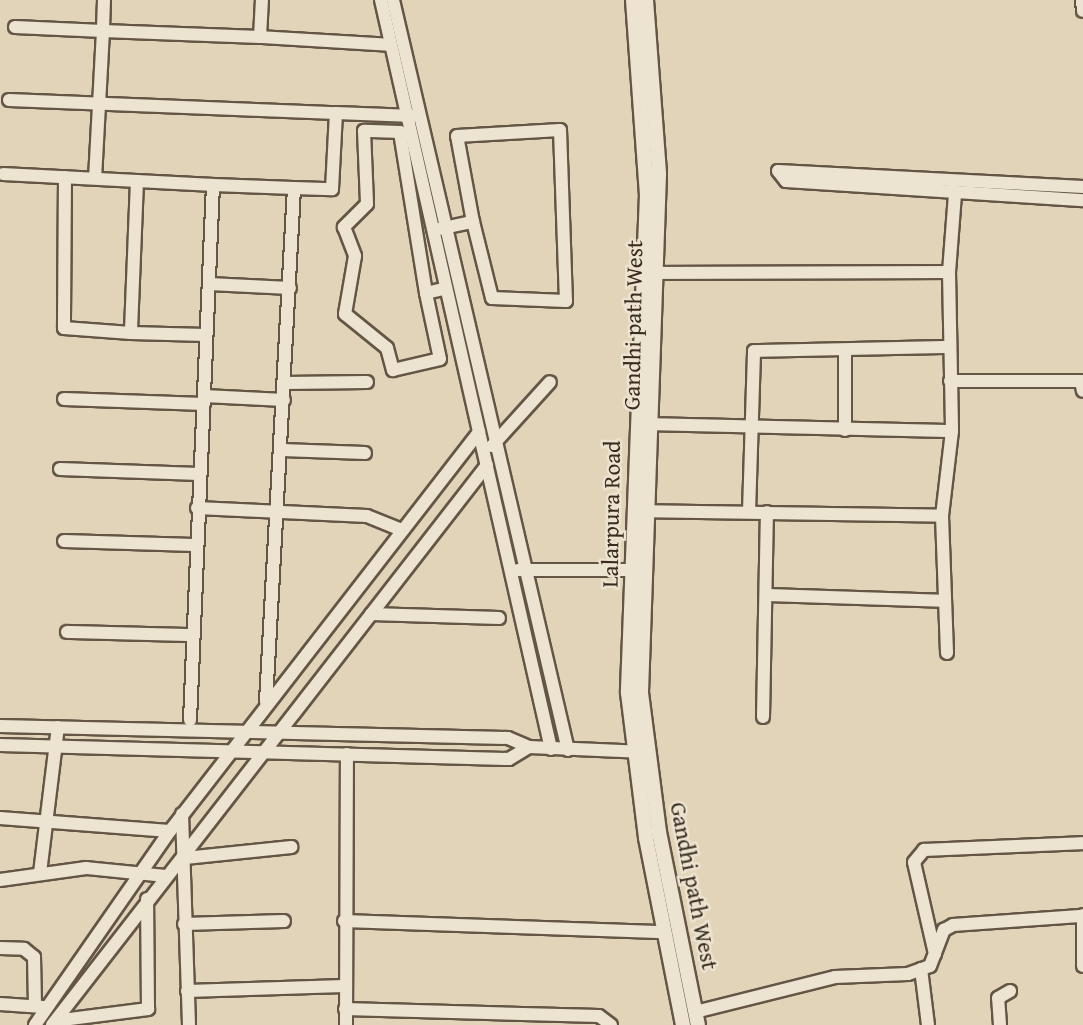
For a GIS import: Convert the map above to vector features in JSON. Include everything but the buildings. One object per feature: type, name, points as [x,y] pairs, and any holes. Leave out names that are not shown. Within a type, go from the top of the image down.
[{"type":"street","points":[[95,178],[96,104],[104,0]]},
{"type":"street","points":[[260,37],[262,0]]},
{"type":"street","points":[[381,0],[391,45],[445,228],[494,443],[551,749]]},
{"type":"street","points":[[393,0],[430,232],[442,284],[486,460],[568,750]]},
{"type":"street","name":"Lalarpura Road","points":[[633,0],[652,273],[636,424],[642,511],[633,570],[632,753],[683,1025]]},
{"type":"street","name":"Gandhi path West","points":[[646,0],[659,174],[652,273],[654,425],[642,511],[641,693],[648,752],[696,1019]]},
{"type":"street","points":[[1082,0],[1083,11]]},
{"type":"street","points":[[15,27],[391,45]]},
{"type":"street","points":[[9,100],[413,116]]},
{"type":"street","points":[[3,174],[332,189],[336,113]]},
{"type":"street","points":[[560,130],[566,301],[492,298],[472,222],[457,135],[560,130]]},
{"type":"street","points":[[364,131],[400,132],[426,293],[440,359],[393,370],[387,348],[345,314],[355,256],[344,227],[367,204],[364,131]]},
{"type":"street","points":[[1083,187],[945,177],[778,171],[783,181],[1083,201]]},
{"type":"street","points":[[65,177],[64,328],[206,335]]},
{"type":"street","points":[[945,177],[954,194],[949,272],[952,430],[942,516],[943,601],[947,653]]},
{"type":"street","points":[[954,194],[965,179]]},
{"type":"street","points":[[131,333],[137,181]]},
{"type":"street","points":[[190,720],[194,545],[204,400],[213,185]]},
{"type":"street","points":[[1042,198],[1044,185]]},
{"type":"street","points":[[266,702],[282,450],[294,188]]},
{"type":"street","points":[[430,232],[472,222]]},
{"type":"street","points":[[652,273],[949,272]]},
{"type":"street","points":[[426,293],[455,276]]},
{"type":"street","points":[[209,284],[289,288]]},
{"type":"street","points":[[749,512],[754,351],[950,347]]},
{"type":"street","points":[[845,350],[845,430]]},
{"type":"street","points":[[460,359],[474,355]]},
{"type":"street","points":[[950,381],[1082,382]]},
{"type":"street","points":[[60,1019],[147,899],[371,614],[486,460],[494,443],[550,382]]},
{"type":"street","points":[[285,383],[367,383]]},
{"type":"street","points":[[64,399],[284,400]]},
{"type":"street","points":[[636,424],[952,430]]},
{"type":"street","points":[[35,1025],[41,1006],[182,814],[400,529],[479,432]]},
{"type":"street","points":[[282,450],[365,453]]},
{"type":"street","points":[[60,469],[199,474]]},
{"type":"street","points":[[197,508],[367,516],[400,529]]},
{"type":"street","points":[[642,511],[942,516]]},
{"type":"street","points":[[763,717],[767,512]]},
{"type":"street","points":[[64,541],[194,545]]},
{"type":"street","points":[[517,570],[633,570]]},
{"type":"street","points":[[766,595],[943,601]]},
{"type":"street","points":[[371,614],[499,618]]},
{"type":"street","points":[[67,632],[191,635]]},
{"type":"street","points":[[0,726],[243,735],[508,738],[529,747],[648,752]]},
{"type":"street","points":[[40,873],[58,727]]},
{"type":"street","points":[[0,745],[229,754],[347,754],[509,759],[529,747]]},
{"type":"street","points":[[346,1025],[344,921],[347,754]]},
{"type":"street","points":[[182,814],[185,854],[184,923],[190,1025]]},
{"type":"street","points":[[0,817],[45,823],[170,831]]},
{"type":"street","points":[[936,959],[914,862],[924,850],[1083,844]]},
{"type":"street","points":[[185,854],[291,847]]},
{"type":"street","points":[[0,880],[40,873],[140,871],[165,876]]},
{"type":"street","points":[[0,1004],[41,1006],[60,1019],[148,1009],[147,899]]},
{"type":"street","points":[[696,1019],[835,977],[922,969],[936,959],[940,937],[953,925],[1081,916],[1083,966]]},
{"type":"street","points":[[184,923],[285,921]]},
{"type":"street","points":[[344,921],[666,932]]},
{"type":"street","points":[[0,948],[24,949],[34,957],[41,1006]]},
{"type":"street","points":[[922,969],[928,1025]]},
{"type":"street","points":[[187,991],[344,986]]},
{"type":"street","points":[[1000,1025],[998,998],[1010,992]]},
{"type":"street","points":[[345,1009],[599,1016],[611,1025]]}]
